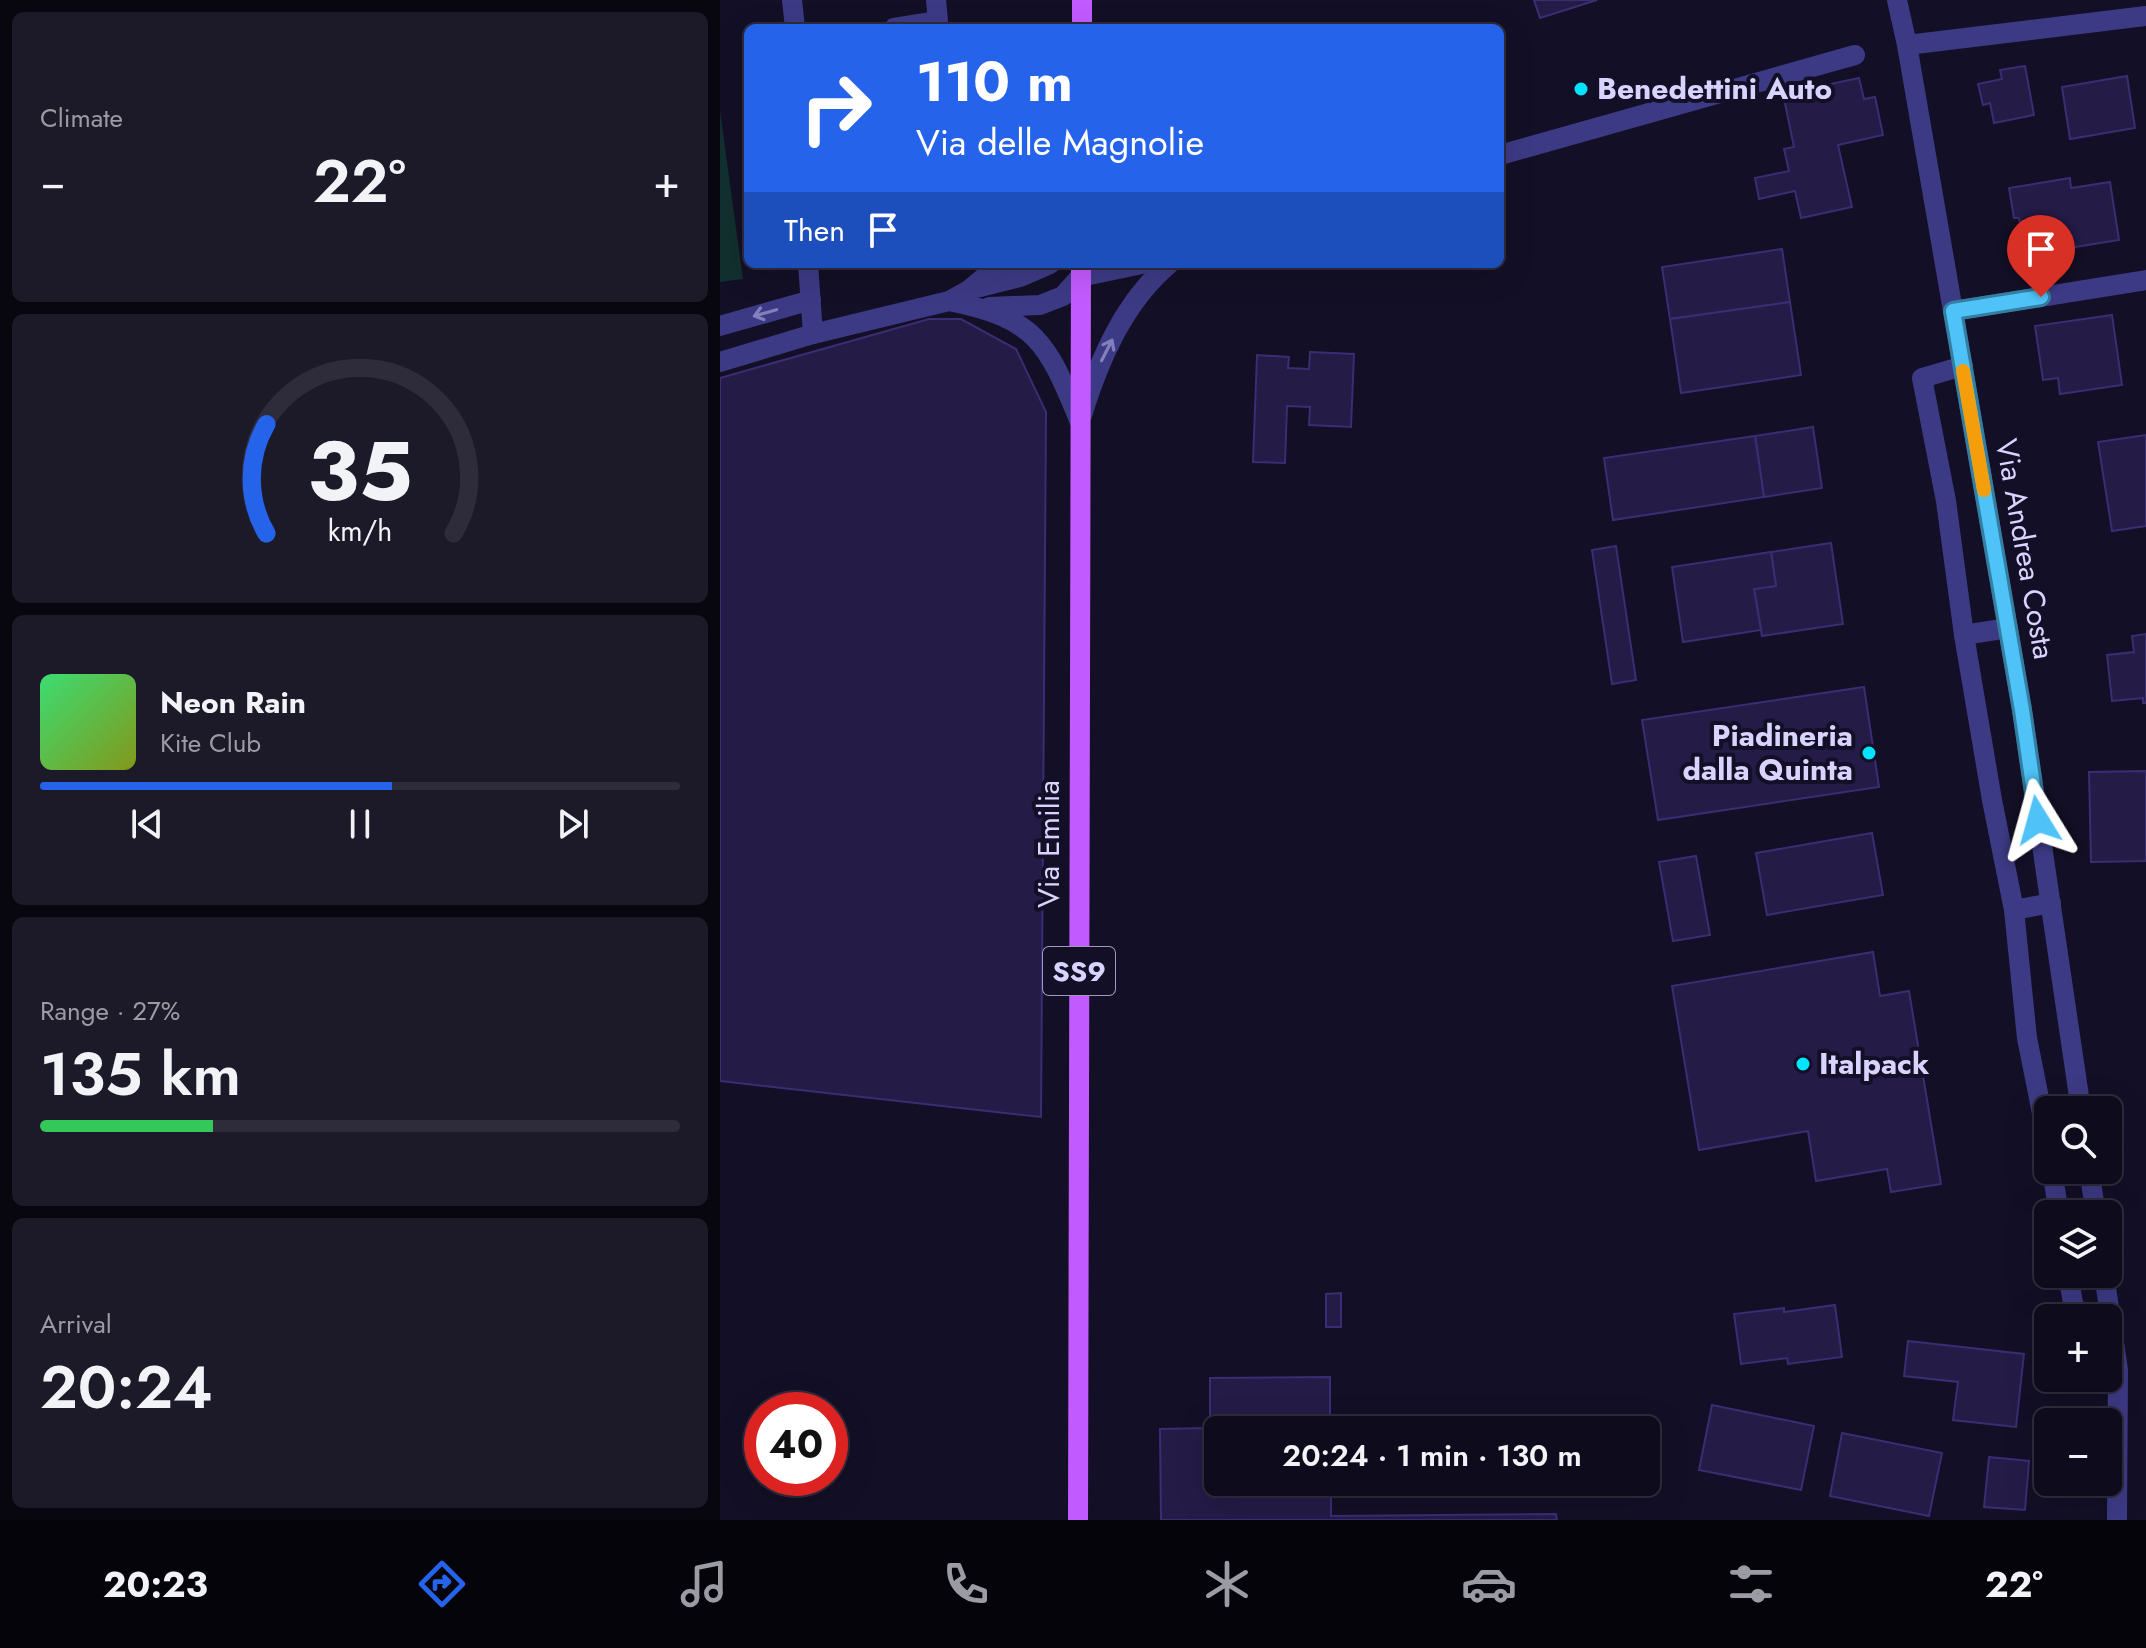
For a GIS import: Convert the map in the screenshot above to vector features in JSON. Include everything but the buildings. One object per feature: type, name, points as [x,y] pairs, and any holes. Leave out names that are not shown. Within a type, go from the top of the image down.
[{"type":"main road","points":[[1082,0],[1082,24]]},
{"type":"main road","name":"Via Emilia","points":[[1078,1520],[1080,271]]},
{"type":"street","points":[[792,0],[795,24]]},
{"type":"street","points":[[919,24],[938,21],[936,0]]},
{"type":"street","name":"Via Andrea Costa","points":[[1897,0],[2008,628],[2079,1096]]},
{"type":"street","points":[[1907,45],[2146,16]]},
{"type":"street","points":[[1504,154],[1855,55]]},
{"type":"street","points":[[808,268],[813,334]]},
{"type":"street","points":[[974,298],[997,268]]},
{"type":"street","points":[[974,298],[1041,268]]},
{"type":"street","points":[[720,362],[813,334],[949,301],[974,298],[1040,305],[1063,296],[1080,271],[1107,268]]},
{"type":"street","points":[[1080,422],[1106,349],[1130,309],[1166,268]]},
{"type":"street","points":[[1953,311],[2146,280]]},
{"type":"street","points":[[974,298],[1032,333],[1057,366],[1080,422]]},
{"type":"street","points":[[720,326],[811,300]]},
{"type":"street","points":[[1963,366],[1922,378],[1946,501],[1964,635],[1992,800],[2014,910],[2027,1038],[2039,1096]]},
{"type":"street","points":[[1964,635],[2008,628]]},
{"type":"street","points":[[2014,910],[2051,903]]},
{"type":"street","points":[[2106,1288],[2118,1370],[2117,1520]]},
{"type":"street","points":[[2114,1392],[2118,1401]]},
{"type":"green space","points":[[720,111],[743,279],[720,282]]},
{"type":"slow traffic","points":[[1963,371],[1984,490]]},
{"type":"place","name":"Benedettini Auto","points":[[1581,89]]},
{"type":"place","name":"Piadineria dalla Quinta","points":[[1869,753]]},
{"type":"place","name":"Italpack","points":[[1803,1064]]},
{"type":"route","points":[[2038,820],[1953,311],[2041,297]]}]
